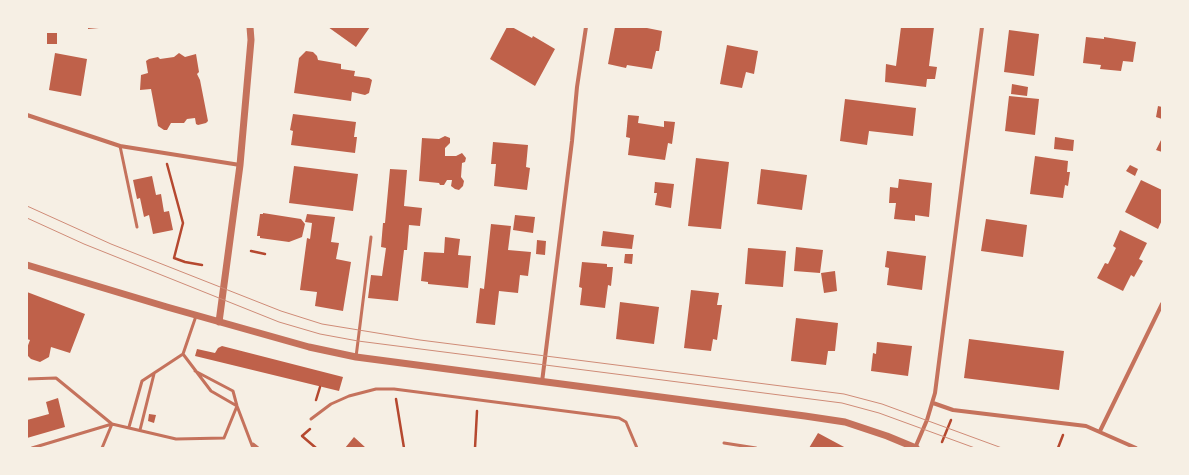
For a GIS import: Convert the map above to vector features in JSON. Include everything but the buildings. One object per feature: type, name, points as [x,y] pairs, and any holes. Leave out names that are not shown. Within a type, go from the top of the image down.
[{"type":"street","points":[[219,322],[240,165],[251,40],[250,27]]},
{"type":"street","points":[[542,382],[572,141],[577,87],[586,27]]},
{"type":"street","points":[[27,265],[219,322],[309,347],[356,357],[845,422],[887,436],[916,448],[933,403],[935,393],[982,27]]},
{"type":"street","points":[[27,115],[120,146],[240,165]]},
{"type":"street","points":[[1100,431],[1162,304]]},
{"type":"street","points":[[933,403],[953,410],[1068,423],[1100,431],[1136,448]]},
{"type":"lane","points":[[120,146],[136,227]]},
{"type":"lane","points":[[356,357],[371,237]]},
{"type":"lane","points":[[129,427],[142,382],[183,354],[196,315]]},
{"type":"lane","points":[[183,354],[211,391],[237,406]]},
{"type":"lane","points":[[196,371],[233,391],[237,406],[253,444],[253,448]]},
{"type":"lane","points":[[140,430],[154,373]]},
{"type":"lane","points":[[27,380],[56,378],[112,424]]},
{"type":"lane","points":[[311,420],[331,404],[349,396],[376,389],[394,389],[619,418],[626,422],[637,448]]},
{"type":"lane","points":[[32,448],[112,424],[176,439],[224,438],[237,406]]},
{"type":"lane","points":[[102,448],[112,424]]},
{"type":"lane","points":[[724,443],[756,448]]},
{"type":"lane","points":[[253,444],[258,448]]},
{"type":"path","points":[[165,154],[183,223],[174,258],[185,262],[202,265]]},
{"type":"path","points":[[250,251],[265,254]]},
{"type":"path","points":[[394,389],[404,448]]},
{"type":"path","points":[[475,448],[478,401]]},
{"type":"path","points":[[942,442],[951,422],[953,410]]},
{"type":"path","points":[[311,420],[316,422],[302,436],[316,448]]},
{"type":"tram line","points":[[27,206],[111,244],[281,311],[322,324],[420,340],[844,394],[882,404],[1002,448]]},
{"type":"tram line","points":[[27,218],[84,244],[279,322],[320,334],[358,341],[842,403],[879,413],[975,448]]}]
